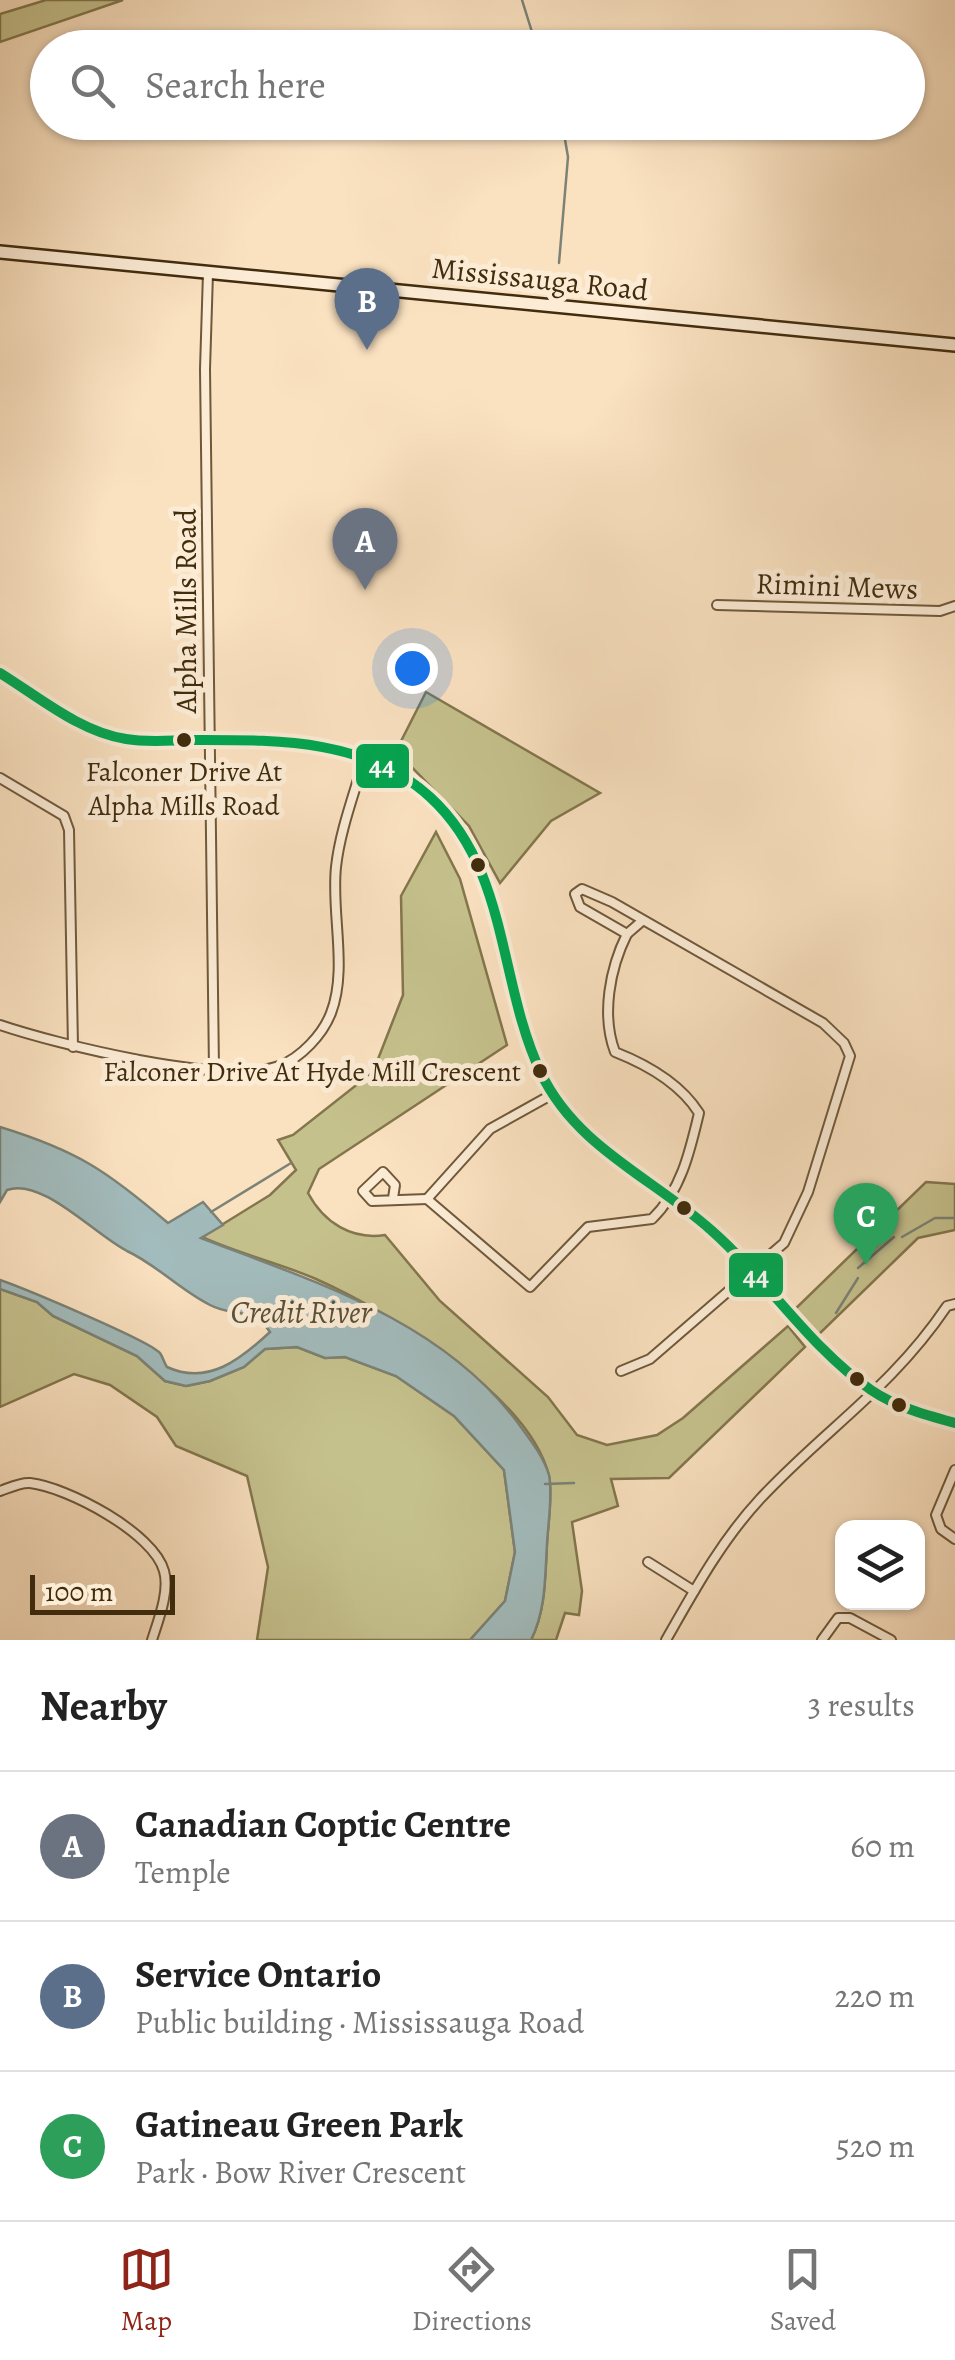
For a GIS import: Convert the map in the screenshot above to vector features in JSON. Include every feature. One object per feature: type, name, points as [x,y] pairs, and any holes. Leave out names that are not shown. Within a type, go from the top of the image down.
[{"type":"main road","name":"Mississauga Road","points":[[0,252],[955,344]]},
{"type":"street","name":"Alpha Mills Road","points":[[208,273],[204,369],[209,474],[208,740],[214,1069]]},
{"type":"street","name":"Rimini Mews","points":[[717,605],[940,611],[955,606]]},
{"type":"street","points":[[0,673],[117,737],[311,742],[389,766],[432,798],[480,862],[498,916],[526,1034],[551,1095],[599,1151],[714,1233],[822,1353],[875,1395],[955,1423]]},
{"type":"street","points":[[0,1025],[73,1047],[214,1069],[255,1072],[280,1066],[320,1033],[331,1013],[336,992],[336,868],[365,756]]},
{"type":"street","points":[[0,778],[64,816],[70,830],[73,1047]]},
{"type":"street","points":[[621,1372],[650,1359],[784,1244],[850,1056],[844,1043],[823,1023],[592,892],[582,889],[575,894],[580,908],[628,934]]},
{"type":"street","points":[[393,1198],[427,1199],[530,1287],[588,1226],[652,1219],[688,1157],[700,1112],[687,1094],[641,1063],[615,1052],[610,1038],[609,1000],[617,954],[628,934],[642,921]]},
{"type":"street","points":[[427,1199],[490,1129],[551,1095]]},
{"type":"street","points":[[666,1640],[724,1541],[761,1498],[875,1395],[919,1348],[947,1306],[955,1304]]},
{"type":"street","points":[[955,1470],[936,1515],[941,1530],[955,1539]]},
{"type":"street","points":[[0,1490],[26,1482],[72,1494],[147,1545],[164,1571],[161,1614],[152,1640]]},
{"type":"street","points":[[648,1562],[694,1591]]},
{"type":"street","points":[[822,1640],[838,1618],[850,1618],[891,1640]]},
{"type":"shaded area","points":[[46,0],[123,0],[0,42],[0,14]]},
{"type":"shaded area","points":[[426,692],[600,793],[551,821],[500,883],[469,826],[396,751]]},
{"type":"shaded area","points":[[436,832],[460,879],[507,1045],[319,1169],[308,1193],[315,1204],[331,1221],[350,1232],[385,1235],[440,1301],[548,1397],[577,1435],[607,1445],[657,1435],[683,1418],[788,1326],[805,1347],[669,1478],[611,1479],[618,1506],[572,1522],[582,1591],[579,1615],[565,1613],[556,1640],[531,1640],[544,1593],[550,1484],[536,1445],[514,1415],[452,1359],[380,1312],[316,1279],[202,1237],[270,1195],[296,1170],[278,1140],[293,1135],[373,1072],[403,995],[401,896]]},
{"type":"shaded area","points":[[926,1182],[955,1184],[955,1230],[918,1238],[814,1339],[790,1314]]},
{"type":"shaded area","points":[[0,1289],[37,1302],[53,1316],[137,1356],[165,1381],[186,1386],[244,1367],[265,1349],[297,1347],[325,1358],[345,1357],[396,1376],[454,1416],[504,1470],[515,1552],[505,1601],[470,1640],[257,1640],[268,1567],[247,1476],[176,1446],[157,1417],[110,1385],[74,1374],[0,1407]]},
{"type":"water","name":"Credit River","points":[[0,1127],[90,1164],[168,1223],[203,1202],[223,1225],[201,1238],[373,1308],[452,1357],[487,1387],[531,1441],[549,1475],[544,1593],[531,1640],[470,1640],[505,1601],[515,1552],[504,1470],[454,1416],[396,1376],[345,1357],[325,1358],[297,1347],[265,1349],[244,1367],[186,1386],[165,1381],[137,1356],[53,1316],[37,1302],[0,1289],[0,1280],[110,1326],[151,1346],[167,1367],[182,1372],[223,1367],[270,1332],[257,1319],[218,1309],[199,1299],[52,1199],[21,1188],[7,1190],[0,1202]]},
{"type":"waterway","points":[[522,0],[531,30]]},
{"type":"waterway","points":[[559,263],[568,157],[565,140]]},
{"type":"waterway","points":[[211,1212],[291,1163]]},
{"type":"waterway","points":[[902,1237],[935,1218],[955,1218]]},
{"type":"waterway","points":[[858,1268],[894,1237]]},
{"type":"waterway","points":[[836,1313],[858,1278]]},
{"type":"waterway","points":[[545,1484],[574,1483]]},
{"type":"transit line","name":"44","points":[[0,673],[60,712],[109,735],[143,741],[256,741],[319,746],[378,763],[430,797],[456,826],[475,858],[499,928],[527,1038],[541,1073],[574,1121],[617,1160],[688,1211],[732,1249],[848,1373],[891,1401],[955,1423]]},
{"type":"place","name":"Service Ontario","points":[[367,350]]},
{"type":"place","name":"Canadian Coptic Centre","points":[[365,590]]},
{"type":"place","name":"Falconer Drive At Alpha Mills Road","points":[[184,740]]},
{"type":"place","name":"Falconer Drive At Hyde Mill Crescent","points":[[540,1071]]},
{"type":"place","name":"Gatineau Green Park","points":[[866,1265]]}]
